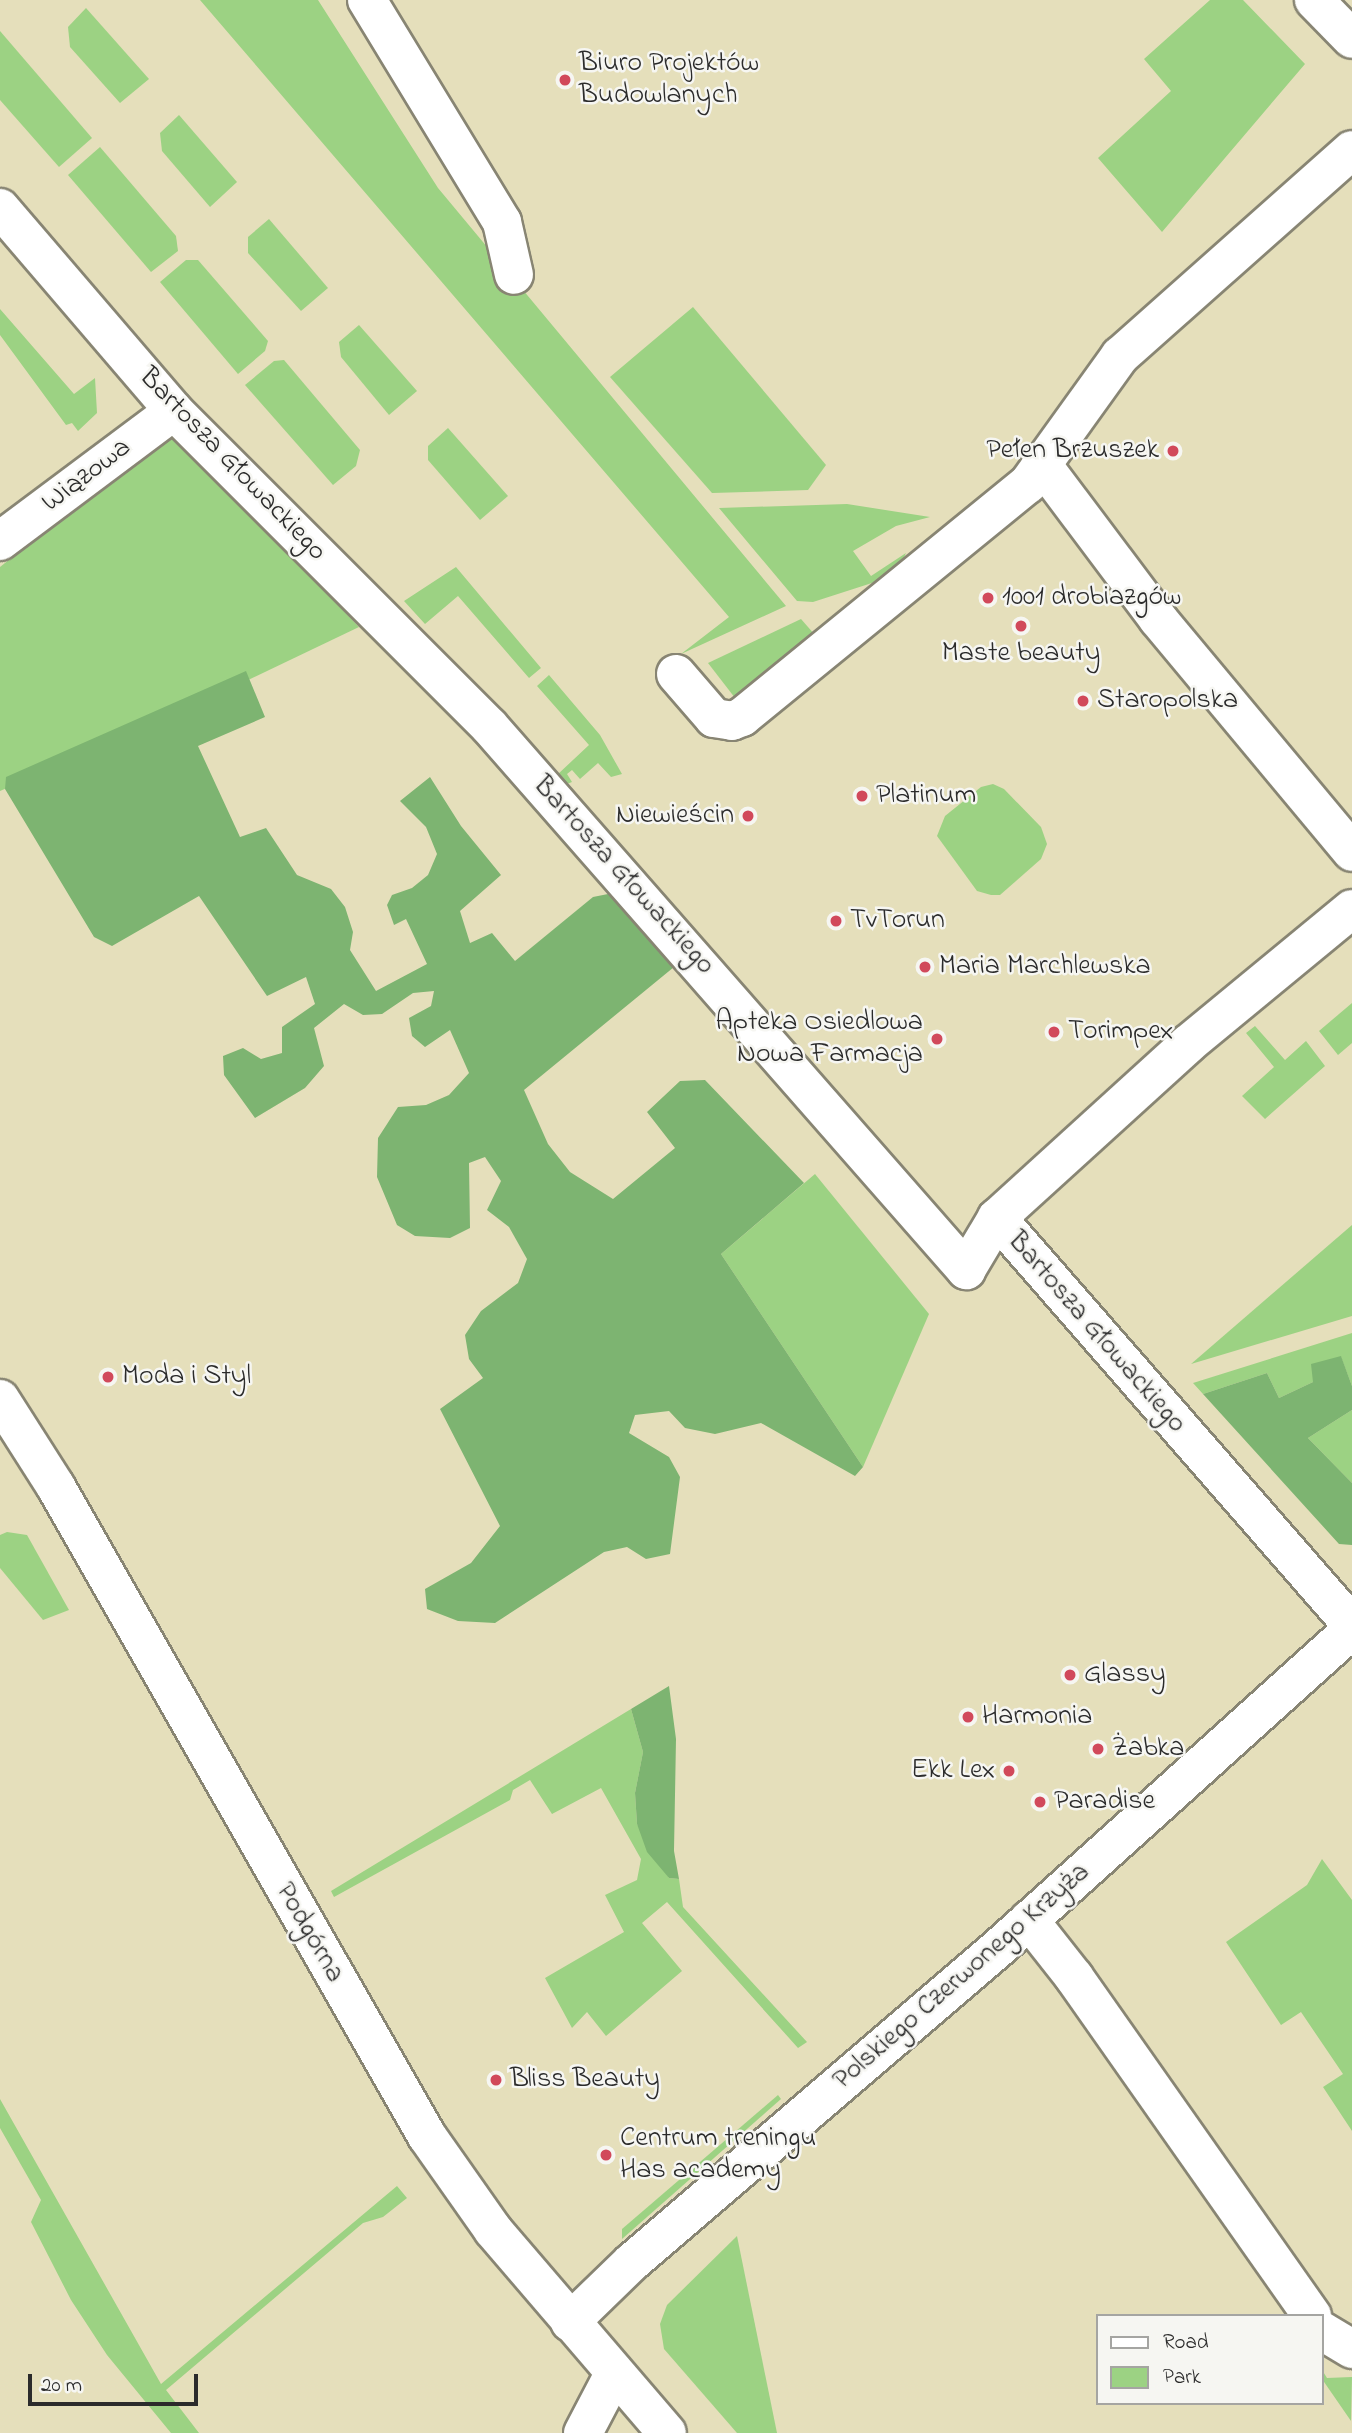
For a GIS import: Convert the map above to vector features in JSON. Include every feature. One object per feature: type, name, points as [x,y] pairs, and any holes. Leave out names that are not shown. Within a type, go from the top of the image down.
[{"type":"street","points":[[367,0],[502,222],[514,275]]},
{"type":"street","points":[[1314,0],[1352,38]]},
{"type":"street","points":[[676,674],[714,718],[732,721],[742,717],[1028,484],[1120,356],[1352,150]]},
{"type":"street","name":"Bartosza Głowackiego","points":[[0,208],[174,411],[489,726],[966,1270],[997,1218],[1352,1627]]},
{"type":"street","name":"Wiązowa","points":[[0,541],[174,411]]},
{"type":"street","points":[[1041,463],[1158,619],[1352,852]]},
{"type":"street","points":[[997,1218],[1188,1044],[1352,909]]},
{"type":"street","name":"Podgórna","points":[[4,1413],[56,1488],[409,2107],[456,2180],[570,2322],[667,2433]]},
{"type":"street","name":"Polskiego Czerwonego Krzyża","points":[[570,2322],[632,2262],[1029,1920],[1352,1627]]},
{"type":"street","points":[[1029,1920],[1074,1977],[1311,2314]]},
{"type":"street","points":[[1324,2332],[1352,2349]]},
{"type":"street","points":[[583,2433],[614,2374]]},
{"type":"green space","points":[[200,0],[318,0],[438,188],[786,606],[681,654],[729,617]]},
{"type":"green space","points":[[1210,0],[1243,0],[1305,64],[1162,232],[1098,158],[1171,91],[1144,59]]},
{"type":"green space","points":[[86,8],[149,79],[120,103],[70,47],[68,27]]},
{"type":"green space","points":[[0,31],[92,138],[59,167],[0,100]]},
{"type":"green space","points":[[179,115],[237,182],[210,207],[162,151],[160,133]]},
{"type":"green space","points":[[100,147],[176,236],[178,251],[151,272],[68,175]]},
{"type":"green space","points":[[269,219],[328,288],[301,311],[248,253],[248,237]]},
{"type":"green space","points":[[186,260],[198,260],[268,341],[265,351],[238,374],[160,282]]},
{"type":"green space","points":[[693,307],[826,465],[808,490],[712,493],[610,377]]},
{"type":"green space","points":[[0,309],[74,394],[95,378],[97,413],[78,431],[72,423],[66,425],[0,335]]},
{"type":"green space","points":[[359,325],[417,391],[389,415],[341,357],[339,342]]},
{"type":"green space","points":[[284,360],[360,450],[356,466],[333,485],[245,385],[274,361]]},
{"type":"green space","points":[[448,428],[508,496],[480,520],[428,460],[428,446]]},
{"type":"green space","points":[[171,430],[359,627],[158,723],[0,791],[0,567]]},
{"type":"green space","points":[[847,504],[930,517],[896,526],[853,551],[871,576],[906,553],[901,563],[875,582],[813,602],[797,601],[719,508]]},
{"type":"green space","points":[[456,567],[541,668],[529,678],[458,596],[425,624],[404,601]]},
{"type":"green space","points":[[801,619],[822,643],[742,707],[708,663]]},
{"type":"green space","points":[[246,671],[265,717],[198,746],[240,837],[266,828],[297,875],[331,889],[345,907],[353,932],[350,950],[376,991],[427,964],[406,919],[394,925],[387,905],[392,895],[412,888],[428,875],[437,854],[426,827],[400,801],[430,777],[461,826],[501,875],[460,911],[470,943],[492,933],[515,961],[593,897],[613,893],[674,950],[674,967],[524,1090],[548,1144],[570,1172],[613,1199],[675,1148],[647,1112],[680,1081],[705,1080],[804,1183],[721,1254],[863,1467],[855,1476],[761,1423],[715,1434],[685,1428],[669,1411],[635,1415],[629,1433],[669,1457],[680,1477],[670,1554],[646,1559],[627,1547],[604,1552],[495,1623],[458,1621],[427,1609],[425,1589],[471,1563],[500,1526],[440,1409],[483,1378],[469,1359],[465,1335],[481,1311],[518,1283],[527,1259],[509,1227],[487,1210],[501,1181],[485,1157],[469,1163],[470,1228],[450,1238],[415,1236],[397,1225],[377,1177],[378,1138],[398,1107],[426,1105],[449,1095],[469,1073],[450,1030],[425,1047],[412,1036],[409,1018],[431,1006],[434,991],[413,993],[382,1014],[363,1015],[344,1004],[314,1028],[324,1066],[305,1088],[255,1118],[224,1075],[223,1056],[243,1048],[261,1059],[282,1053],[282,1027],[315,1004],[306,977],[267,996],[199,896],[112,946],[94,937],[5,789],[6,777]]},
{"type":"green space","points":[[549,675],[600,735],[622,774],[611,777],[598,763],[580,779],[572,770],[567,774],[572,782],[567,784],[557,775],[589,745],[537,686]]},
{"type":"green space","points":[[993,784],[1004,789],[1041,827],[1047,844],[1041,859],[1000,895],[977,891],[937,836],[945,816],[981,787]]},
{"type":"green space","points":[[1352,1003],[1352,1043],[1338,1055],[1319,1031]]},
{"type":"green space","points":[[1255,1026],[1285,1060],[1306,1041],[1325,1066],[1265,1119],[1242,1096],[1274,1067],[1246,1033]]},
{"type":"green space","points":[[815,1174],[929,1314],[863,1467],[721,1254]]},
{"type":"green space","points":[[1352,1225],[1352,1316],[1191,1364]]},
{"type":"green space","points":[[1352,1333],[1352,1386],[1341,1357],[1313,1382],[1279,1398],[1267,1373],[1203,1394],[1193,1383]]},
{"type":"green space","points":[[1341,1356],[1352,1386],[1352,1410],[1308,1438],[1352,1483],[1352,1545],[1339,1544],[1203,1394],[1267,1373],[1279,1398],[1313,1382],[1311,1364]]},
{"type":"green space","points":[[1352,1410],[1352,1483],[1308,1438]]},
{"type":"green space","points":[[7,1532],[27,1535],[69,1610],[43,1620],[0,1568],[0,1535]]},
{"type":"green space","points":[[669,1686],[676,1739],[674,1851],[679,1879],[669,1878],[647,1852],[637,1824],[635,1793],[643,1752],[631,1709]]},
{"type":"green space","points":[[631,1709],[643,1752],[635,1793],[637,1824],[669,1878],[679,1879],[683,1907],[807,2042],[798,2048],[667,1902],[642,1923],[682,1971],[606,2036],[587,2012],[572,2028],[545,1978],[624,1932],[605,1895],[637,1880],[641,1859],[601,1788],[552,1814],[530,1780],[513,1790],[510,1800],[334,1897],[331,1891]]},
{"type":"green space","points":[[1322,1859],[1352,1900],[1352,2131],[1323,2087],[1343,2074],[1301,2012],[1281,2025],[1226,1942],[1307,1885]]},
{"type":"green space","points":[[778,2095],[781,2099],[622,2239],[622,2229]]},
{"type":"green space","points":[[0,2099],[161,2384],[397,2186],[407,2198],[383,2217],[363,2223],[166,2390],[199,2433],[171,2433],[107,2355],[71,2300],[31,2222],[41,2200],[0,2128]]},
{"type":"green space","points":[[737,2236],[777,2433],[737,2433],[664,2349],[660,2324],[667,2305]]},
{"type":"green space","points":[[1324,2373],[1327,2378],[1352,2377],[1351,2421],[1324,2382]]},
{"type":"place","name":"Biuro Projektów Budowlanych","points":[[565,80]]},
{"type":"place","name":"Pełen Brzuszek","points":[[1173,451]]},
{"type":"place","name":"1001 drobiazgów","points":[[988,598]]},
{"type":"place","name":"Maste beauty","points":[[1021,626]]},
{"type":"place","name":"Staropolska","points":[[1083,701]]},
{"type":"place","name":"Platinum","points":[[862,796]]},
{"type":"place","name":"Niewieścin","points":[[748,816]]},
{"type":"place","name":"TvTorun","points":[[836,921]]},
{"type":"place","name":"Maria Marchlewska","points":[[925,967]]},
{"type":"place","name":"Torimpex","points":[[1054,1032]]},
{"type":"place","name":"Apteka Osiedlowa Nowa Farmacja","points":[[937,1039]]},
{"type":"place","name":"Moda i Styl","points":[[108,1377]]},
{"type":"place","name":"Glassy","points":[[1070,1675]]},
{"type":"place","name":"Harmonia","points":[[968,1717]]},
{"type":"place","name":"Żabka","points":[[1098,1749]]},
{"type":"place","name":"Ekk Lex","points":[[1009,1771]]},
{"type":"place","name":"Paradise","points":[[1040,1802]]},
{"type":"place","name":"Bliss Beauty","points":[[496,2080]]},
{"type":"place","name":"Centrum treningu Has academy","points":[[606,2155]]}]
